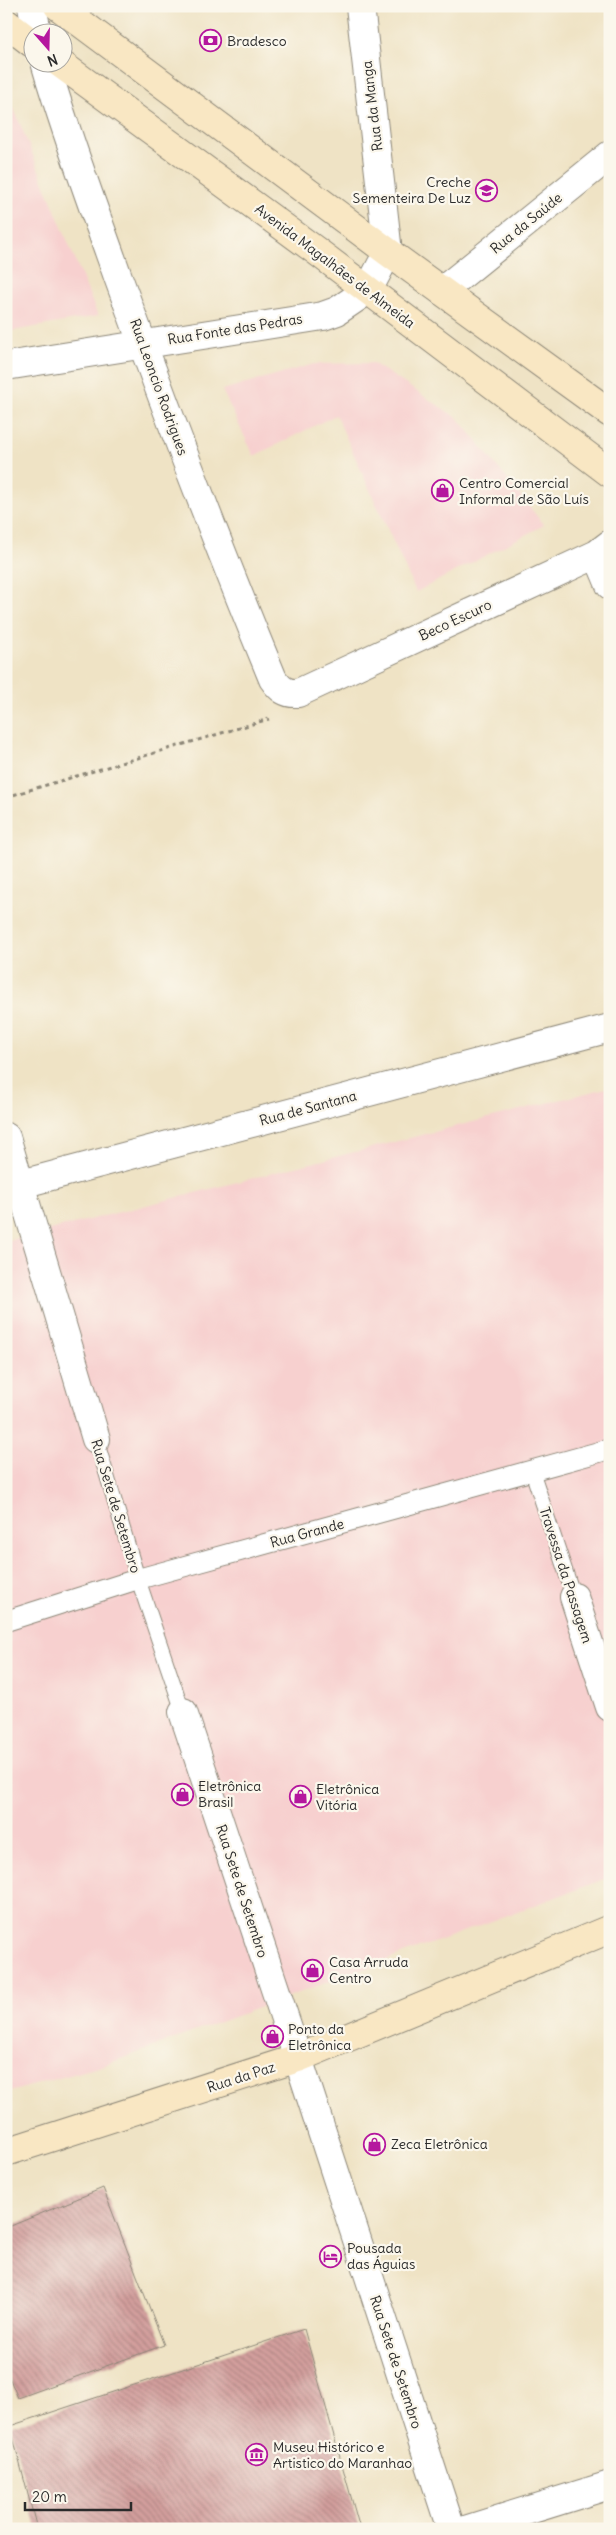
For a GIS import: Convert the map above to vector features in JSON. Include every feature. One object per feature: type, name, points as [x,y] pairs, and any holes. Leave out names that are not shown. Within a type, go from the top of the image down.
[{"type":"main road","points":[[58,6],[388,252],[610,413]]},
{"type":"main road","points":[[6,23],[22,35]]},
{"type":"main road","name":"Avenida Magalhães de Almeida","points":[[72,72],[368,290],[610,473]]},
{"type":"main road","name":"Rua da Paz","points":[[6,2152],[298,2058],[610,1929]]},
{"type":"street","points":[[32,6],[35,22]]},
{"type":"street","name":"Rua da Manga","points":[[360,6],[388,252]]},
{"type":"street","name":"Rua Leoncio Rodrigues","points":[[48,72],[61,116],[142,344],[222,555],[273,679],[284,691],[298,693]]},
{"type":"street","name":"Rua da Saúde","points":[[442,291],[610,155]]},
{"type":"street","points":[[368,290],[388,252]]},
{"type":"street","name":"Rua Fonte das Pedras","points":[[6,366],[324,316],[337,311],[368,290]]},
{"type":"street","points":[[604,549],[610,585]]},
{"type":"street","name":"Beco Escuro","points":[[298,693],[604,549]]},
{"type":"street","name":"Rua de Santana","points":[[13,1187],[610,1028]]},
{"type":"street","name":"Rua Sete de Setembro","points":[[6,1136],[13,1187],[96,1439]]},
{"type":"street","name":"Rua Grande","points":[[6,1621],[138,1579],[610,1449]]},
{"type":"street","name":"Travessa da Passagem","points":[[574,1597],[610,1707]]},
{"type":"street","name":"Rua Sete de Setembro","points":[[183,1712],[451,2529]]},
{"type":"street","points":[[468,2529],[610,2486]]},
{"type":"lane","name":"Rua Sete de Setembro","points":[[96,1439],[138,1579],[183,1712]]},
{"type":"lane","name":"Travessa da Passagem","points":[[532,1471],[574,1597]]},
{"type":"path","points":[[6,797],[270,718],[298,693]]},
{"type":"shaded area","points":[[6,89],[98,316],[6,332]]},
{"type":"shaded area","name":"Centro Comercial Informal de São Luís","points":[[373,363],[459,419],[544,525],[416,592],[336,415],[254,456],[222,390],[314,364]]},
{"type":"shaded area","points":[[610,1087],[610,1877],[102,2066],[6,2093],[6,1241]]},
{"type":"building","points":[[103,2188],[164,2345],[18,2398],[6,2370],[6,2228]]},
{"type":"building","points":[[304,2329],[360,2529],[37,2529],[10,2426]]},
{"type":"place","name":"Bradesco","points":[[211,41]]},
{"type":"place","name":"Creche Sementeira De Luz","points":[[487,190]]},
{"type":"place","name":"Centro Comercial Informal de São Luís","points":[[443,491]]},
{"type":"place","name":"Eletrônica Brasil","points":[[182,1794]]},
{"type":"place","name":"Eletrônica Vitória","points":[[300,1797]]},
{"type":"place","name":"Casa Arruda Centro","points":[[313,1970]]},
{"type":"place","name":"Ponto da Eletrônica","points":[[272,2037]]},
{"type":"place","name":"Zeca Eletrônica","points":[[375,2144]]},
{"type":"place","name":"Pousada das Águias","points":[[331,2256]]},
{"type":"place","name":"Museu Histórico e Artistico do Maranhao","points":[[257,2455]]}]
